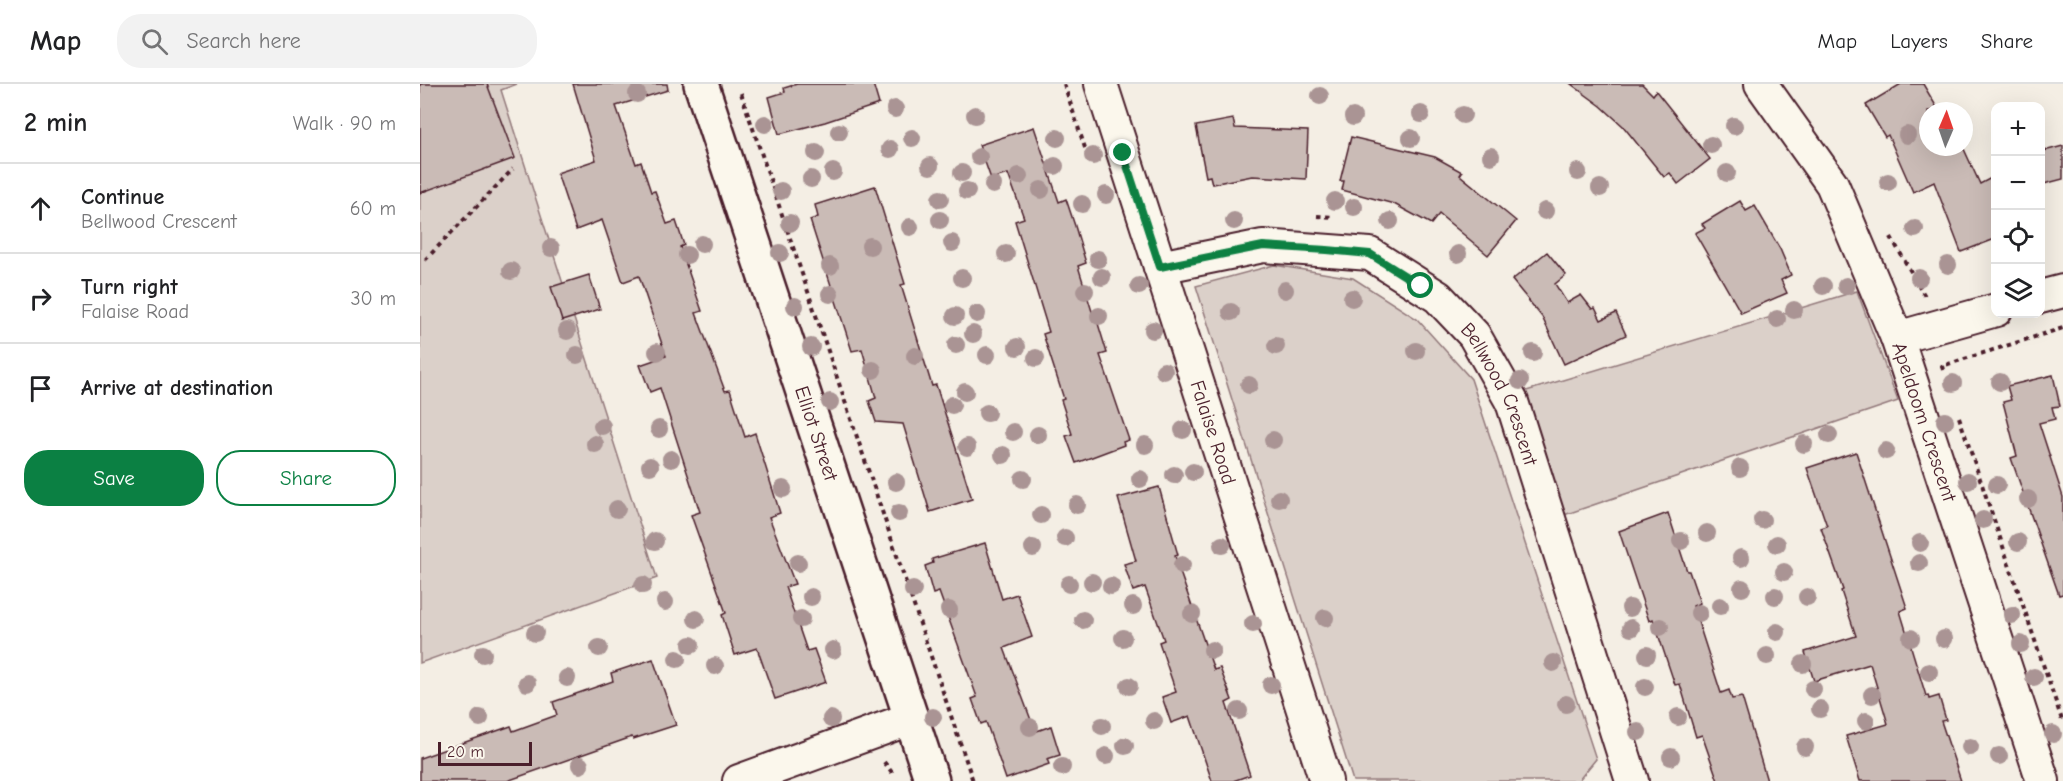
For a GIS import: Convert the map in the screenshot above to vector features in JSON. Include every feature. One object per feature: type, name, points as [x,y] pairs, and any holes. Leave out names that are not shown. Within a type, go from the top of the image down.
[{"type":"street","name":"Elliot Street","points":[[701,84],[932,781]]},
{"type":"street","name":"Falaise Road","points":[[1101,84],[1326,781]]},
{"type":"street","name":"Apeldoom Crescent","points":[[1761,84],[1832,184],[1897,338],[2043,781]]},
{"type":"street","name":"Bellwood Crescent","points":[[1160,267],[1263,246],[1370,254],[1438,297],[1474,335],[1512,402],[1632,781]]},
{"type":"street","points":[[2045,296],[2063,291]]},
{"type":"street","points":[[1897,338],[1991,311]]},
{"type":"street","points":[[739,781],[912,718]]},
{"type":"path","points":[[738,84],[973,781]]},
{"type":"path","points":[[424,260],[513,168]]},
{"type":"path","points":[[1946,377],[1942,366],[2063,328]]},
{"type":"path","points":[[1957,410],[2063,723]]},
{"type":"path","points":[[874,766],[884,762],[896,781]]},
{"type":"shaded area","points":[[420,84],[517,84],[501,90],[657,578],[420,663]]},
{"type":"shaded area","points":[[1274,265],[1353,278],[1417,319],[1471,379],[1596,759],[1578,781],[1353,781],[1196,286]]},
{"type":"shaded area","points":[[1857,291],[1898,401],[1561,516],[1523,392]]},
{"type":"building","points":[[420,84],[487,84],[515,158],[420,193]]},
{"type":"building","points":[[573,84],[667,84],[668,90],[616,106],[636,164],[641,162],[651,192],[655,191],[667,224],[676,221],[684,245],[680,247],[702,311],[696,313],[725,391],[730,390],[745,437],[755,433],[780,513],[769,517],[795,584],[785,587],[807,651],[814,649],[826,682],[775,699],[757,648],[735,655],[722,615],[726,613],[691,515],[700,512],[660,388],[650,392],[640,365],[666,356],[639,276],[623,282],[602,220],[576,230],[557,173],[596,160]]},
{"type":"building","points":[[797,84],[873,84],[879,104],[779,134],[769,97],[785,92],[784,88]]},
{"type":"building","points":[[1571,84],[1642,84],[1653,95],[1656,91],[1710,159],[1678,184],[1670,173],[1664,177],[1623,126]]},
{"type":"building","points":[[1901,84],[1923,84],[1934,102],[1919,102],[1919,156],[1967,156],[1980,184],[1991,178],[1991,241],[1961,252],[1934,182],[1913,192],[1888,135],[1885,137],[1866,105]]},
{"type":"building","points":[[1233,119],[1235,128],[1308,131],[1306,179],[1252,176],[1212,184],[1210,176],[1206,177],[1196,126]]},
{"type":"building","points":[[1034,127],[1059,202],[1066,199],[1075,226],[1086,263],[1078,266],[1107,353],[1100,355],[1129,440],[1123,442],[1124,445],[1076,463],[1066,436],[1072,434],[1061,400],[1064,399],[1043,334],[1049,332],[1015,221],[1024,218],[1008,174],[991,179],[979,145]]},
{"type":"building","points":[[1351,137],[1435,157],[1462,172],[1460,175],[1516,221],[1488,255],[1439,214],[1431,224],[1394,204],[1342,190],[1344,181],[1340,181]]},
{"type":"building","points":[[2063,146],[2063,179],[2045,184],[2045,151]]},
{"type":"building","points":[[875,186],[905,284],[901,285],[932,386],[936,385],[972,499],[930,512],[903,424],[876,422],[869,401],[876,398],[862,349],[852,351],[810,220],[818,217],[815,205]]},
{"type":"building","points":[[1740,201],[1746,211],[1755,206],[1780,249],[1791,275],[1781,280],[1787,293],[1741,313],[1695,233],[1705,228],[1702,224]]},
{"type":"building","points":[[1547,252],[1566,275],[1555,284],[1567,303],[1581,295],[1592,309],[1595,308],[1601,320],[1616,313],[1626,335],[1564,364],[1542,317],[1512,280]]},
{"type":"building","points":[[589,275],[600,309],[562,321],[551,287]]},
{"type":"building","points":[[2053,375],[2060,406],[2052,407],[2055,419],[2039,423],[2063,497],[2063,594],[2059,595],[2011,458],[2017,456],[2003,402],[2011,400],[2007,386]]},
{"type":"building","points":[[1856,452],[1907,608],[1900,611],[1926,696],[1928,695],[1929,699],[1939,696],[1946,720],[1941,721],[1961,781],[1860,781],[1846,736],[1888,724],[1870,664],[1814,681],[1805,652],[1856,636],[1841,591],[1843,590],[1821,528],[1827,526],[1807,468]]},
{"type":"building","points":[[1159,487],[1178,555],[1175,556],[1181,575],[1214,670],[1220,668],[1232,700],[1226,703],[1250,775],[1233,781],[1212,781],[1190,716],[1171,723],[1162,697],[1176,692],[1159,642],[1164,640],[1145,587],[1133,591],[1124,564],[1136,561],[1118,498]]},
{"type":"building","points":[[1668,513],[1700,603],[1693,606],[1721,693],[1729,690],[1732,699],[1742,697],[1767,781],[1718,781],[1702,735],[1696,737],[1680,684],[1675,685],[1653,619],[1649,621],[1619,531]]},
{"type":"building","points":[[985,543],[1002,599],[1017,594],[1032,637],[1004,648],[1034,728],[1037,731],[1051,726],[1060,755],[1047,759],[1049,764],[1006,779],[986,722],[981,724],[972,699],[977,697],[939,592],[933,594],[925,566],[933,563],[932,559]]},
{"type":"building","points":[[653,659],[676,725],[633,739],[632,737],[507,781],[420,781],[420,758],[511,726],[513,731],[557,715],[553,702],[613,681],[611,673]]},
{"type":"route","points":[[1123,153],[1160,267],[1263,246],[1327,250],[1370,254],[1421,286]]}]
